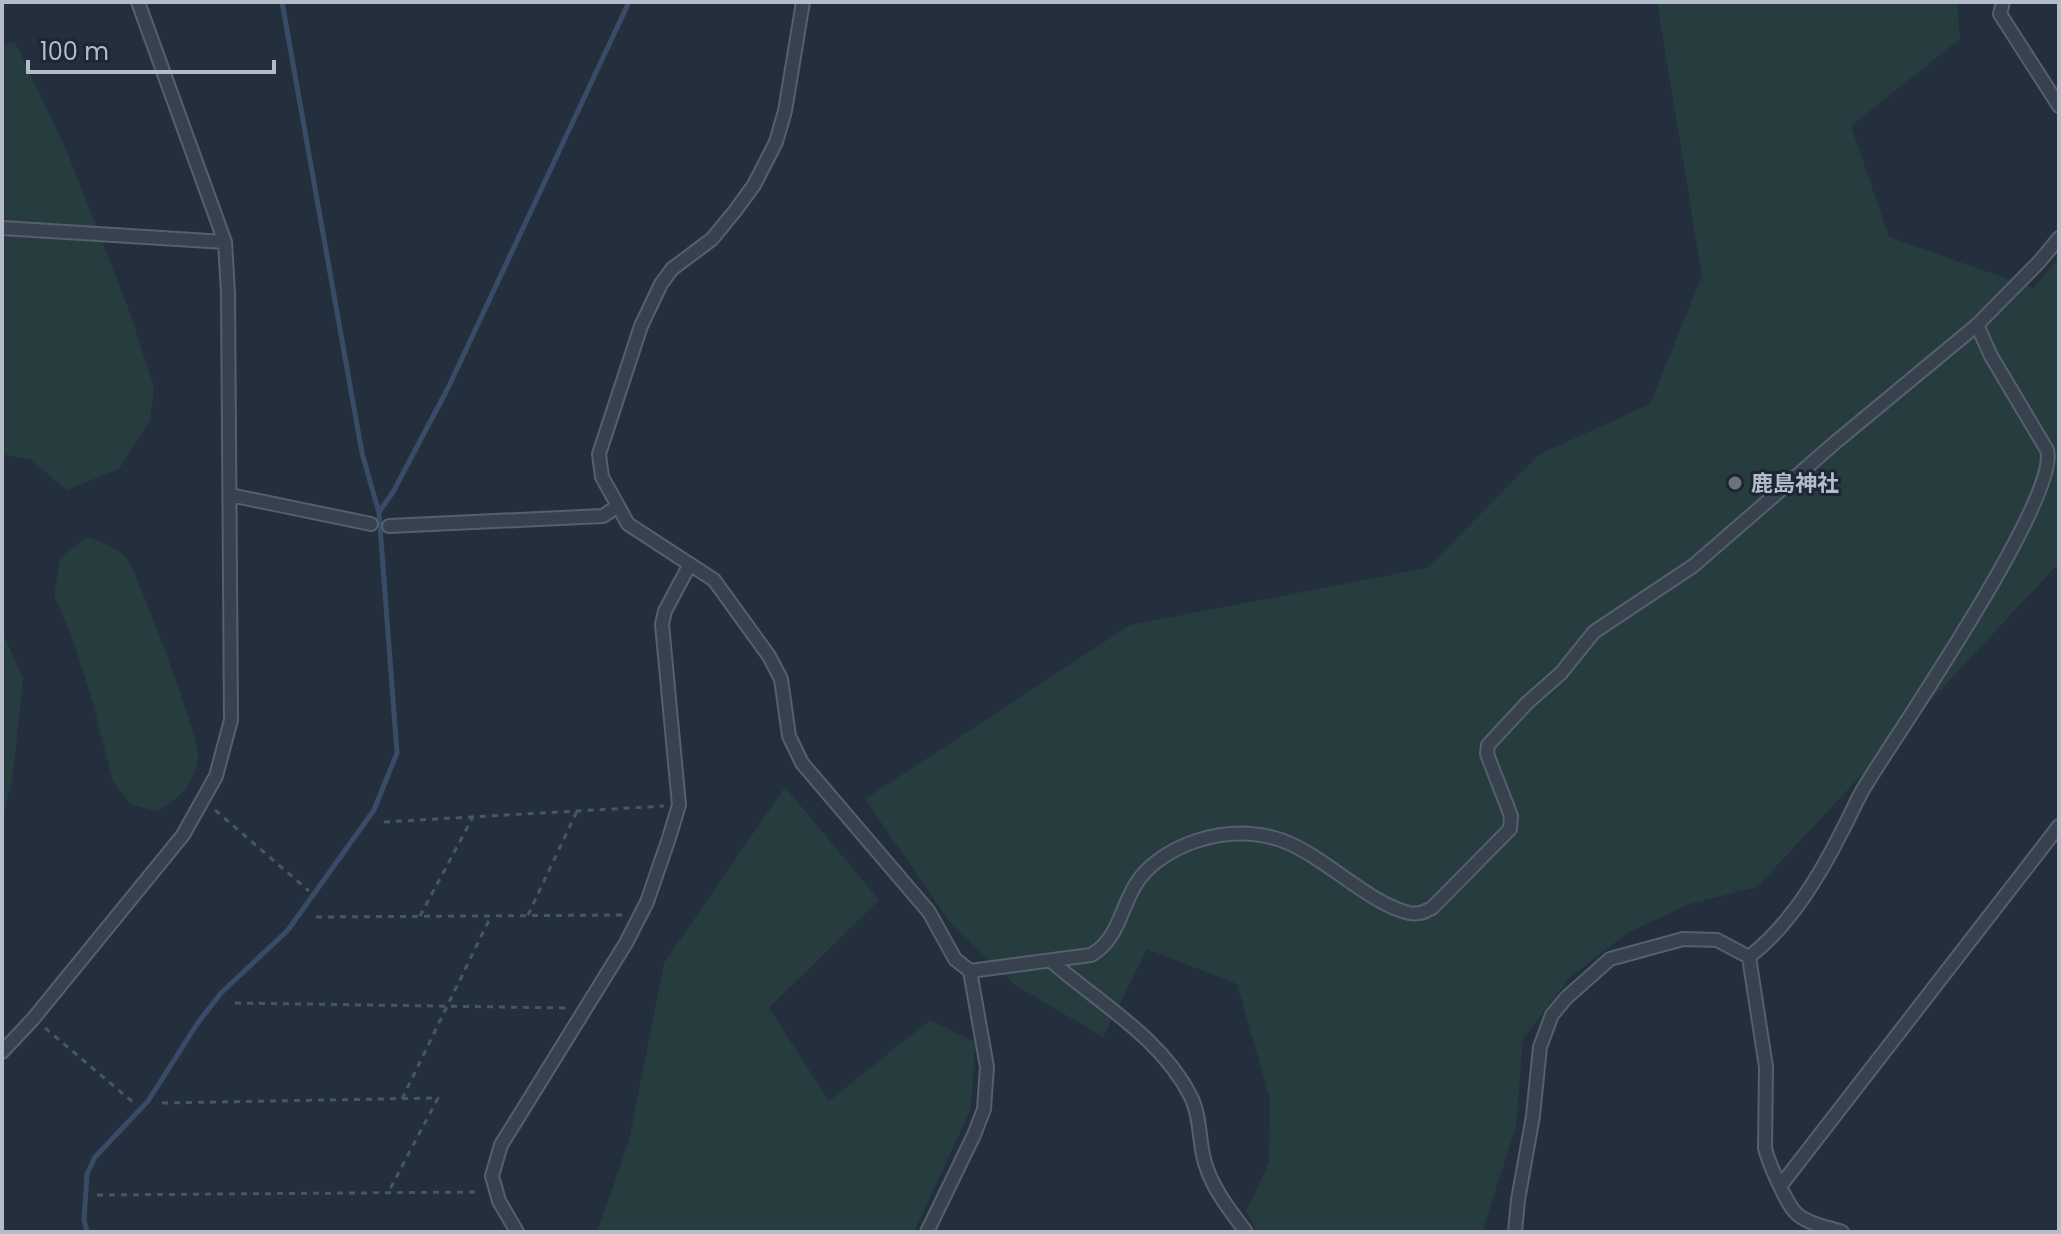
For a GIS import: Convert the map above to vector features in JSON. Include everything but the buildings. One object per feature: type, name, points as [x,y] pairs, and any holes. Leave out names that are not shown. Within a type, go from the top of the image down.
[{"type":"street","points":[[2,1052],[33,1019],[183,835],[216,776],[231,720],[225,242],[138,2]]},
{"type":"street","points":[[803,2],[785,111],[776,142],[754,185],[727,221],[712,239],[672,269],[661,284],[641,326],[599,454],[602,477],[628,524],[714,580],[776,667],[781,679],[789,736],[802,763],[929,912],[955,959],[970,971],[987,1067],[984,1109],[927,1232]]},
{"type":"street","points":[[2003,2],[2000,14],[2059,106]]},
{"type":"street","points":[[2,228],[225,242]]},
{"type":"street","points":[[970,971],[1091,955],[1101,949],[1120,923],[1139,880],[1159,860],[1192,842],[1222,834],[1252,834],[1278,839],[1302,849],[1387,904],[1411,914],[1432,908],[1510,829],[1511,816],[1487,754],[1488,745],[1527,703],[1561,673],[1594,632],[1693,566],[1977,325],[2059,238]]},
{"type":"street","points":[[1749,957],[1792,912],[1817,877],[1865,784],[1926,695],[2031,515],[2048,473],[2047,450],[1991,356],[1977,325]]},
{"type":"street","points":[[230,495],[371,524]]},
{"type":"street","points":[[389,526],[603,516],[618,506]]},
{"type":"street","points":[[517,1232],[496,1192],[492,1176],[501,1145],[641,915],[679,805],[662,624],[665,611],[690,564]]},
{"type":"street","points":[[1781,1185],[2059,826]]},
{"type":"street","points":[[1517,1231],[1518,1200],[1533,1116],[1540,1047],[1552,1015],[1566,998],[1610,959],[1683,939],[1717,940],[1749,957]]},
{"type":"street","points":[[1749,957],[1766,1067],[1765,1148],[1768,1161],[1795,1212],[1809,1221],[1842,1232]]},
{"type":"street","points":[[1051,961],[1082,988],[1109,1005],[1177,1072],[1193,1101],[1207,1169],[1246,1232]]},
{"type":"path","points":[[204,801],[309,891]]},
{"type":"path","points":[[384,822],[679,805]]},
{"type":"path","points":[[528,915],[577,811]]},
{"type":"path","points":[[420,916],[473,817]]},
{"type":"path","points":[[316,917],[641,915]]},
{"type":"path","points":[[402,1099],[491,916]]},
{"type":"path","points":[[235,1003],[585,1008]]},
{"type":"path","points":[[33,1019],[134,1103]]},
{"type":"path","points":[[162,1103],[438,1098],[388,1193]]},
{"type":"path","points":[[97,1195],[496,1192]]},
{"type":"green space","points":[[1657,2],[1957,2],[1960,39],[1851,126],[1889,237],[2033,288],[2059,258],[2059,563],[1757,887],[1690,904],[1629,932],[1570,977],[1523,1039],[1516,1127],[1482,1232],[1257,1232],[1246,1211],[1269,1163],[1270,1098],[1237,984],[1147,949],[1103,1037],[1015,985],[952,925],[865,799],[1130,625],[1427,568],[1540,454],[1650,404],[1702,276]]},
{"type":"green space","points":[[15,42],[68,154],[130,313],[154,388],[150,420],[119,469],[67,490],[31,460],[2,454],[2,46]]},
{"type":"green space","points":[[88,537],[123,554],[133,570],[196,742],[197,765],[190,782],[172,801],[156,811],[131,804],[113,782],[93,703],[72,637],[54,596],[60,558]]},
{"type":"green space","points":[[2,631],[23,678],[13,774],[2,824]]},
{"type":"green space","points":[[785,787],[879,900],[769,1008],[829,1101],[930,1020],[975,1042],[971,1109],[914,1232],[597,1232],[629,1141],[664,963]]},
{"type":"waterway","points":[[87,1232],[84,1220],[87,1174],[95,1157],[148,1101],[197,1024],[221,993],[288,930],[374,810],[397,753],[379,513],[362,453],[282,2]]},
{"type":"waterway","points":[[379,512],[393,492],[448,388],[629,2]]},
{"type":"place","name":"鹿島神社","points":[[1735,483]]}]
